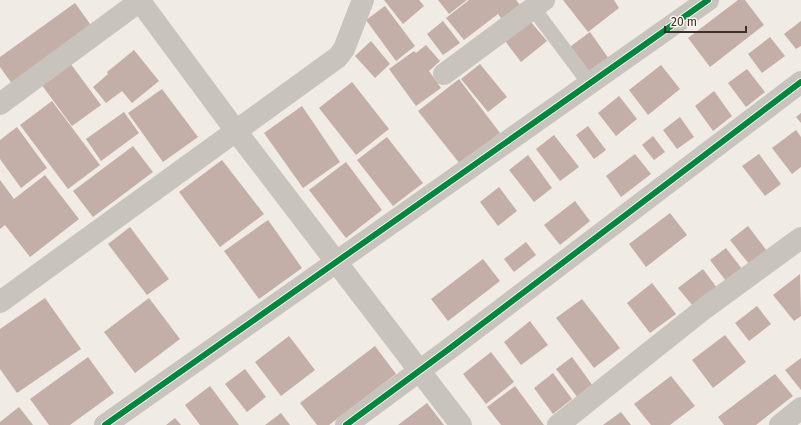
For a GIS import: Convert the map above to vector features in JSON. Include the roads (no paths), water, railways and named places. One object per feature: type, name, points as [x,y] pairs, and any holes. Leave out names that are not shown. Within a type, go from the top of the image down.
[{"type":"street","points":[[0,302],[338,57],[344,49],[363,0]]},
{"type":"street","points":[[105,425],[708,0]]},
{"type":"street","points":[[0,104],[139,1],[236,131],[462,425]]},
{"type":"street","points":[[444,74],[539,4]]},
{"type":"street","points":[[346,425],[420,371],[801,82]]},
{"type":"street","points":[[558,425],[705,308],[801,238]]},
{"type":"street","points":[[780,425],[801,408]]},
{"type":"lane","points":[[539,4],[590,84]]}]
